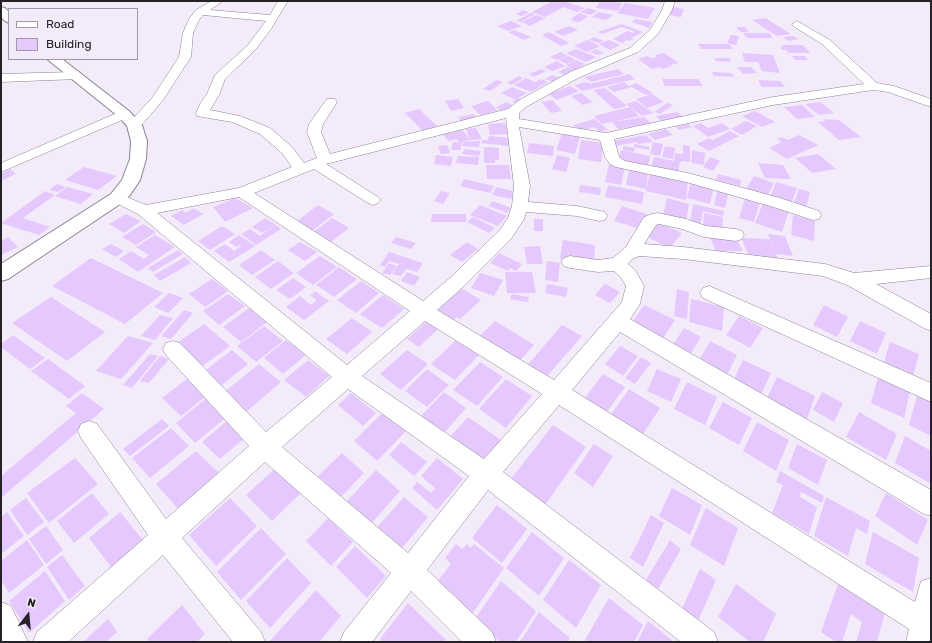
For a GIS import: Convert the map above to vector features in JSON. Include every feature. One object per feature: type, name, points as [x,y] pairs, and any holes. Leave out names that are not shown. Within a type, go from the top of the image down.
[{"type":"main road","points":[[1,10],[8,18]]},
{"type":"main road","points":[[1,274],[117,198],[124,191],[131,180],[138,159],[139,141],[129,120],[55,60]]},
{"type":"street","points":[[1,168],[129,120],[157,100],[185,57],[188,33],[194,20],[200,12],[218,1]]},
{"type":"street","points":[[283,1],[271,18],[266,29],[252,47],[219,78],[213,95],[206,104],[202,113],[235,119],[265,132],[287,150],[300,168]]},
{"type":"street","points":[[47,642],[265,448],[457,282],[505,235],[516,219],[520,206],[522,186],[513,117],[522,104],[574,75],[634,50],[654,32],[667,10],[670,1]]},
{"type":"street","points":[[200,12],[271,18]]},
{"type":"street","points":[[797,24],[826,42],[873,86]]},
{"type":"street","points":[[1,78],[74,76]]},
{"type":"street","points":[[144,210],[242,192],[300,168],[320,162],[513,117],[606,137],[773,101],[873,86],[890,89],[931,103]]},
{"type":"street","points":[[331,102],[316,124],[314,132],[320,162],[373,200]]},
{"type":"street","points":[[606,137],[612,157],[615,161],[621,164],[688,178],[775,202],[813,215]]},
{"type":"street","points":[[242,192],[424,311],[557,392],[922,632],[931,591]]},
{"type":"street","points":[[117,198],[144,210],[347,377],[486,474],[704,642]]},
{"type":"street","points":[[520,206],[540,209],[577,211],[599,216]]},
{"type":"street","points":[[570,262],[598,266],[618,264],[632,251],[650,221],[658,218],[686,224],[704,231],[736,235]]},
{"type":"street","points":[[632,251],[683,253],[825,270],[853,280],[931,323]]},
{"type":"street","points":[[354,642],[486,474],[631,304],[635,286],[629,275],[618,264]]},
{"type":"street","points":[[853,280],[931,272]]},
{"type":"street","points":[[709,293],[931,393]]},
{"type":"street","points":[[618,321],[931,504]]},
{"type":"street","points":[[173,349],[265,448],[410,572],[482,642]]},
{"type":"street","points":[[89,431],[164,538],[251,642]]},
{"type":"street","points":[[1,616],[14,642]]},
{"type":"building","points":[[553,1],[564,1],[585,8],[577,12],[564,7],[545,17],[532,12]]},
{"type":"building","points":[[600,1],[622,3],[618,11],[596,8]]},
{"type":"building","points":[[625,3],[655,8],[648,19],[617,13]]},
{"type":"building","points":[[673,7],[684,9],[681,17],[669,15]]},
{"type":"building","points":[[588,8],[597,11],[590,15],[580,12]]},
{"type":"building","points":[[523,10],[529,12],[522,16],[516,14]]},
{"type":"building","points":[[599,12],[613,15],[606,20],[592,17]]},
{"type":"building","points":[[531,13],[535,14],[521,22],[516,21]]},
{"type":"building","points":[[579,13],[588,16],[580,22],[572,21],[574,20],[571,19]]},
{"type":"building","points":[[536,15],[545,18],[530,26],[522,22]]},
{"type":"building","points":[[765,18],[791,34],[777,36],[752,20]]},
{"type":"building","points":[[635,19],[653,22],[649,28],[632,22]]},
{"type":"building","points":[[511,21],[522,26],[508,31],[497,26]]},
{"type":"building","points":[[622,24],[643,32],[631,38],[634,39],[629,41],[627,40],[622,43],[613,39],[627,31],[632,33],[635,32],[622,27],[602,34],[597,32]]},
{"type":"building","points":[[569,26],[578,30],[563,36],[554,32]]},
{"type":"building","points":[[736,27],[745,27],[749,32],[741,32]]},
{"type":"building","points":[[514,30],[531,37],[524,40],[508,32]]},
{"type":"building","points":[[549,32],[569,43],[561,46],[542,35]]},
{"type":"building","points":[[743,33],[769,33],[773,38],[747,38]]},
{"type":"building","points":[[731,35],[739,36],[736,45],[727,43]]},
{"type":"building","points":[[793,36],[799,39],[788,41],[783,37]]},
{"type":"building","points":[[594,37],[604,41],[599,43],[589,40]]},
{"type":"building","points":[[587,40],[600,46],[587,52],[574,46]]},
{"type":"building","points":[[609,40],[620,45],[610,50],[599,44]]},
{"type":"building","points":[[698,44],[729,44],[733,49],[701,49]]},
{"type":"building","points":[[782,45],[803,45],[810,53],[789,53],[786,50],[782,50],[780,47],[784,47]]},
{"type":"building","points":[[576,49],[596,57],[586,62],[566,53]]},
{"type":"building","points":[[596,49],[604,53],[598,55],[590,52]]},
{"type":"building","points":[[561,52],[568,56],[557,60],[550,57]]},
{"type":"building","points":[[664,53],[679,63],[662,69],[660,67],[652,69],[638,59],[648,56],[651,58],[657,57],[655,55]]},
{"type":"building","points":[[742,53],[773,55],[780,73],[762,71],[758,62],[745,62]]},
{"type":"building","points":[[569,56],[576,60],[566,64],[559,60]]},
{"type":"building","points":[[792,56],[805,56],[808,60],[795,60]]},
{"type":"building","points":[[714,58],[729,58],[731,62],[716,61]]},
{"type":"building","points":[[577,60],[585,64],[575,70],[566,65]]},
{"type":"building","points":[[557,61],[565,66],[552,71],[544,67]]},
{"type":"building","points":[[568,67],[577,71],[567,76],[558,72]]},
{"type":"building","points":[[737,67],[751,67],[757,73],[743,74]]},
{"type":"building","points":[[541,69],[546,71],[534,77],[529,74]]},
{"type":"building","points":[[618,69],[624,74],[591,82],[584,77]]},
{"type":"building","points":[[712,72],[732,73],[734,77],[714,76]]},
{"type":"building","points":[[629,74],[635,79],[582,91],[574,85],[587,82],[590,84]]},
{"type":"building","points":[[552,75],[560,78],[553,82],[545,79]]},
{"type":"building","points":[[519,76],[523,78],[512,85],[507,83]]},
{"type":"building","points":[[526,78],[535,82],[541,79],[548,82],[531,92],[514,85]]},
{"type":"building","points":[[662,79],[698,79],[703,86],[665,86]]},
{"type":"building","points":[[497,80],[503,82],[490,91],[483,89]]},
{"type":"building","points":[[758,80],[780,81],[785,87],[762,87]]},
{"type":"building","points":[[624,82],[629,86],[636,83],[653,93],[646,95],[632,87],[614,92],[607,87]]},
{"type":"building","points":[[570,86],[579,91],[557,100],[548,94]]},
{"type":"building","points":[[512,87],[527,93],[518,98],[523,101],[517,104],[512,102],[516,100],[501,93]]},
{"type":"building","points":[[605,88],[627,106],[614,109],[593,90]]},
{"type":"building","points":[[581,93],[593,102],[583,105],[571,96]]},
{"type":"building","points":[[652,94],[664,102],[647,108],[636,99]]},
{"type":"building","points":[[458,99],[464,108],[451,111],[445,101]]},
{"type":"building","points":[[552,100],[562,111],[551,113],[541,102]]},
{"type":"building","points":[[488,101],[498,111],[480,115],[471,106]]},
{"type":"building","points":[[636,101],[653,113],[642,116],[626,104]]},
{"type":"building","points":[[507,102],[513,106],[502,111],[496,107]]},
{"type":"building","points":[[820,102],[834,113],[819,115],[805,104]]},
{"type":"building","points":[[667,103],[673,105],[660,114],[654,112]]},
{"type":"building","points":[[802,105],[815,117],[797,119],[784,107]]},
{"type":"building","points":[[630,107],[639,116],[602,124],[594,116]]},
{"type":"building","points":[[419,109],[437,126],[423,131],[405,113]]},
{"type":"building","points":[[755,111],[775,122],[762,127],[742,116]]},
{"type":"building","points":[[677,112],[683,117],[662,122],[656,116]]},
{"type":"building","points":[[474,114],[477,118],[461,121],[458,117]]},
{"type":"building","points":[[644,117],[651,123],[618,129],[612,122]]},
{"type":"building","points":[[595,119],[608,130],[600,132],[594,127],[580,131],[573,125]]},
{"type":"building","points":[[823,119],[839,120],[861,137],[839,140],[818,122],[826,121]]},
{"type":"building","points":[[746,121],[757,126],[742,135],[731,129]]},
{"type":"building","points":[[505,123],[508,134],[490,135],[488,124]]},
{"type":"building","points":[[701,123],[708,128],[722,123],[730,129],[708,137],[693,126]]},
{"type":"building","points":[[688,124],[692,127],[679,130],[675,127]]},
{"type":"building","points":[[476,128],[482,139],[470,140],[466,129]]},
{"type":"building","points":[[462,129],[470,140],[459,143],[457,139],[448,141],[443,134]]},
{"type":"building","points":[[666,129],[673,135],[655,140],[648,134]]},
{"type":"building","points":[[730,131],[739,136],[709,151],[697,144],[709,138],[713,140]]},
{"type":"building","points":[[562,134],[580,137],[575,154],[556,150]]},
{"type":"building","points":[[646,135],[653,142],[639,144],[636,142],[616,146],[612,141]]},
{"type":"building","points":[[799,135],[818,145],[787,159],[769,148],[782,142],[777,139],[782,137],[788,140]]},
{"type":"building","points":[[489,136],[511,138],[509,146],[481,143],[482,140],[488,140]]},
{"type":"building","points":[[581,140],[603,143],[601,162],[578,159]]},
{"type":"building","points":[[480,141],[479,147],[462,146],[464,142]]},
{"type":"building","points":[[453,142],[462,143],[460,150],[451,150]]},
{"type":"building","points":[[653,142],[663,144],[660,156],[650,154]]},
{"type":"building","points":[[529,143],[554,146],[553,156],[527,153]]},
{"type":"building","points":[[634,144],[649,147],[649,150],[635,147],[634,152],[623,150],[623,146],[634,148]]},
{"type":"building","points":[[447,145],[450,153],[441,154],[438,146]]},
{"type":"building","points":[[683,145],[690,146],[690,162],[680,162],[678,174],[651,168],[654,157],[674,161],[675,153],[683,154]]},
{"type":"building","points":[[665,146],[675,148],[673,159],[662,157]]},
{"type":"building","points":[[484,147],[499,148],[499,160],[495,160],[495,163],[484,163]]},
{"type":"building","points":[[465,149],[481,151],[479,156],[462,154]]},
{"type":"building","points":[[621,150],[650,156],[648,167],[618,161]]},
{"type":"building","points":[[692,150],[705,153],[704,165],[691,163]]},
{"type":"building","points":[[818,154],[836,169],[812,173],[795,158]]},
{"type":"building","points":[[436,155],[453,157],[451,166],[434,164]]},
{"type":"building","points":[[557,155],[570,158],[566,172],[552,169]]},
{"type":"building","points":[[458,156],[479,157],[478,165],[456,163]]},
{"type":"building","points":[[710,157],[720,161],[713,171],[703,167]]},
{"type":"building","points":[[758,163],[783,165],[791,179],[765,178]]},
{"type":"building","points":[[609,164],[625,167],[621,185],[605,182]]},
{"type":"building","points":[[486,165],[509,165],[511,179],[487,179]]},
{"type":"building","points":[[84,167],[117,176],[98,190],[65,180]]},
{"type":"building","points":[[10,169],[16,174],[1,181],[1,174]]},
{"type":"building","points":[[629,169],[648,173],[646,189],[626,185]]},
{"type":"building","points":[[650,172],[688,180],[686,200],[646,191]]},
{"type":"building","points":[[718,174],[741,180],[740,186],[716,180]]},
{"type":"building","points":[[754,176],[774,183],[767,196],[746,189]]},
{"type":"building","points":[[464,179],[494,186],[490,193],[460,186]]},
{"type":"building","points":[[691,181],[714,186],[710,204],[687,198]]},
{"type":"building","points":[[776,182],[797,188],[791,204],[770,197]]},
{"type":"building","points":[[57,184],[66,187],[58,192],[49,190]]},
{"type":"building","points":[[580,185],[601,188],[600,195],[579,192]]},
{"type":"building","points":[[608,185],[644,192],[642,204],[605,197]]},
{"type":"building","points":[[67,187],[93,194],[81,204],[55,196]]},
{"type":"building","points":[[496,187],[514,191],[511,199],[492,195]]},
{"type":"building","points":[[718,188],[729,191],[725,208],[714,205]]},
{"type":"building","points":[[799,189],[810,192],[806,208],[794,204]]},
{"type":"building","points":[[45,191],[55,195],[23,218],[50,227],[39,235],[1,223]]},
{"type":"building","points":[[441,191],[450,193],[443,204],[434,201]]},
{"type":"building","points":[[235,198],[253,208],[225,222],[213,207]]},
{"type":"building","points":[[667,198],[689,204],[686,221],[663,215]]},
{"type":"building","points":[[745,198],[760,202],[754,222],[739,218]]},
{"type":"building","points":[[493,201],[511,208],[507,213],[488,206]]},
{"type":"building","points":[[763,203],[789,211],[782,232],[755,223]]},
{"type":"building","points":[[693,204],[724,211],[723,216],[703,211],[700,226],[690,224]]},
{"type":"building","points":[[318,205],[334,214],[312,231],[296,222]]},
{"type":"building","points":[[480,205],[507,216],[498,226],[470,215]]},
{"type":"building","points":[[622,206],[647,214],[640,229],[614,221]]},
{"type":"building","points":[[194,208],[203,214],[184,225],[171,216],[182,210],[185,213]]},
{"type":"building","points":[[704,213],[723,217],[722,233],[703,229]]},
{"type":"building","points":[[126,214],[141,221],[124,233],[109,224]]},
{"type":"building","points":[[432,214],[466,214],[466,222],[431,222]]},
{"type":"building","points":[[793,215],[815,221],[814,241],[791,235]]},
{"type":"building","points":[[473,217],[495,228],[489,233],[467,222]]},
{"type":"building","points":[[265,218],[276,225],[262,233],[252,227]]},
{"type":"building","points":[[332,218],[349,228],[328,244],[311,234]]},
{"type":"building","points":[[534,219],[543,219],[543,231],[534,231]]},
{"type":"building","points":[[657,222],[682,233],[670,248],[645,236]]},
{"type":"building","points":[[143,224],[156,232],[136,245],[122,237]]},
{"type":"building","points":[[276,225],[281,229],[256,245],[241,234],[250,229],[260,236]]},
{"type":"building","points":[[222,226],[235,234],[210,250],[198,241]]},
{"type":"building","points":[[768,234],[785,236],[793,256],[776,254],[778,259],[750,258],[741,238],[769,239],[774,251]]},
{"type":"building","points":[[155,235],[175,247],[138,272],[119,259],[131,251],[144,259],[149,255],[136,247]]},
{"type":"building","points":[[239,235],[255,246],[229,262],[214,251],[225,244],[234,251],[241,246],[239,245],[236,247],[229,242]]},
{"type":"building","points":[[8,237],[18,247],[1,255],[1,241]]},
{"type":"building","points":[[396,237],[416,243],[411,249],[391,243]]},
{"type":"building","points":[[710,238],[736,238],[743,251],[716,251]]},
{"type":"building","points":[[563,240],[595,245],[594,264],[560,259]]},
{"type":"building","points":[[300,242],[317,252],[305,261],[288,250]]},
{"type":"building","points":[[467,242],[478,249],[462,262],[450,255]]},
{"type":"building","points":[[111,244],[124,251],[116,257],[102,249]]},
{"type":"building","points":[[540,246],[543,264],[527,264],[524,247]]},
{"type":"building","points":[[178,250],[183,254],[153,272],[148,268]]},
{"type":"building","points":[[261,250],[275,260],[252,275],[239,265]]},
{"type":"building","points":[[389,252],[423,263],[417,272],[406,269],[401,276],[392,274],[399,264],[389,261],[385,267],[380,265]]},
{"type":"building","points":[[499,253],[522,264],[516,271],[510,268],[508,271],[490,263]]},
{"type":"building","points":[[320,256],[337,267],[313,285],[296,273]]},
{"type":"building","points":[[185,257],[191,263],[160,281],[154,275]]},
{"type":"building","points":[[91,258],[163,293],[125,324],[52,286]]},
{"type":"building","points":[[278,261],[294,273],[271,289],[255,277]]},
{"type":"building","points":[[547,261],[560,263],[558,282],[545,280]]},
{"type":"building","points":[[389,263],[397,266],[390,275],[382,273]]},
{"type":"building","points":[[339,267],[357,279],[334,297],[316,285]]},
{"type":"building","points":[[407,272],[420,277],[414,286],[401,281]]},
{"type":"building","points":[[505,272],[532,272],[536,293],[507,293]]},
{"type":"building","points":[[480,273],[503,280],[494,296],[471,288]]},
{"type":"building","points":[[293,278],[306,287],[290,299],[276,290]]},
{"type":"building","points":[[212,279],[228,291],[205,307],[189,294]]},
{"type":"building","points":[[361,281],[379,293],[356,313],[337,300]]},
{"type":"building","points":[[547,284],[568,288],[566,297],[545,293]]},
{"type":"building","points":[[605,284],[620,292],[610,303],[595,295]]},
{"type":"building","points":[[461,288],[481,300],[460,319],[457,317],[451,323],[434,312]]},
{"type":"building","points":[[677,289],[689,292],[687,319],[674,316]]},
{"type":"building","points":[[315,291],[329,301],[304,320],[286,307],[300,296],[311,305],[317,300],[310,296]]},
{"type":"building","points":[[169,293],[183,298],[168,313],[154,307]]},
{"type":"building","points":[[228,294],[245,306],[219,325],[203,311]]},
{"type":"building","points":[[512,294],[529,297],[528,302],[510,299]]},
{"type":"building","points":[[383,295],[404,309],[382,328],[360,314]]},
{"type":"building","points":[[51,297],[105,332],[67,361],[12,323]]},
{"type":"building","points":[[691,299],[724,307],[722,331],[689,322]]},
{"type":"building","points":[[644,305],[675,320],[662,340],[631,324]]},
{"type":"building","points":[[824,305],[848,317],[837,337],[813,325]]},
{"type":"building","points":[[249,308],[267,322],[241,342],[223,327]]},
{"type":"building","points":[[184,310],[193,313],[171,339],[161,336]]},
{"type":"building","points":[[160,315],[173,318],[155,340],[141,336]]},
{"type":"building","points":[[739,316],[763,328],[750,348],[726,335]]},
{"type":"building","points":[[352,318],[372,332],[347,354],[326,339]]},
{"type":"building","points":[[428,320],[440,327],[419,347],[407,339]]},
{"type":"building","points":[[495,321],[534,345],[515,366],[476,340]]},
{"type":"building","points":[[860,321],[886,333],[877,354],[850,341]]},
{"type":"building","points":[[204,324],[230,346],[200,368],[174,345]]},
{"type":"building","points":[[562,325],[582,336],[543,381],[524,369]]},
{"type":"building","points":[[264,326],[283,341],[256,362],[237,346]]},
{"type":"building","points":[[684,328],[701,337],[690,355],[672,346]]},
{"type":"building","points":[[13,335],[45,358],[30,369],[1,347],[1,344]]},
{"type":"building","points":[[128,336],[153,343],[121,379],[96,371]]},
{"type":"building","points":[[286,340],[306,355],[283,374],[264,358]]},
{"type":"building","points":[[456,340],[479,355],[455,380],[431,364]]},
{"type":"building","points":[[710,341],[737,355],[725,379],[697,364]]},
{"type":"building","points":[[890,342],[919,354],[913,376],[884,362]]},
{"type":"building","points":[[620,346],[638,356],[623,376],[605,364]]},
{"type":"building","points":[[232,350],[248,364],[218,388],[202,373]]},
{"type":"building","points":[[407,350],[428,364],[401,390],[380,374]]},
{"type":"building","points":[[150,354],[158,356],[132,388],[123,385]]},
{"type":"building","points":[[160,356],[169,359],[149,383],[140,381]]},
{"type":"building","points":[[641,357],[651,363],[635,384],[625,378]]},
{"type":"building","points":[[48,359],[85,386],[69,399],[31,371]]},
{"type":"building","points":[[308,360],[329,376],[306,397],[284,380]]},
{"type":"building","points":[[743,360],[771,373],[761,395],[733,381]]},
{"type":"building","points":[[480,362],[503,377],[477,406],[453,390]]},
{"type":"building","points":[[259,364],[281,382],[245,413],[223,393]]},
{"type":"building","points":[[427,369],[449,385],[427,407],[405,391]]},
{"type":"building","points":[[657,369],[681,379],[671,402],[647,391]]},
{"type":"building","points":[[603,374],[625,387],[604,416],[582,402]]},
{"type":"building","points":[[191,376],[210,393],[181,416],[162,398]]},
{"type":"building","points":[[777,377],[815,396],[807,419],[767,398]]},
{"type":"building","points":[[878,377],[910,391],[904,418],[871,403]]},
{"type":"building","points":[[506,379],[532,396],[506,428],[479,409]]},
{"type":"building","points":[[687,382],[717,397],[705,425],[674,409]]},
{"type":"building","points":[[629,389],[660,408],[641,437],[609,417]]},
{"type":"building","points":[[444,392],[466,408],[444,433],[421,416]]},
{"type":"building","points":[[822,392],[843,403],[834,422],[813,410]]},
{"type":"building","points":[[918,392],[931,398],[931,436],[909,425]]},
{"type":"building","points":[[82,393],[104,409],[1,498],[1,476],[76,413],[66,406]]},
{"type":"building","points":[[351,393],[376,413],[363,426],[338,405]]},
{"type":"building","points":[[209,396],[229,415],[195,443],[176,423]]},
{"type":"building","points":[[723,402],[752,418],[739,445],[709,428]]},
{"type":"building","points":[[859,412],[897,434],[886,460],[846,437]]},
{"type":"building","points":[[382,413],[406,431],[377,461],[354,441]]},
{"type":"building","points":[[468,417],[501,440],[481,465],[447,440]]},
{"type":"building","points":[[230,418],[248,435],[220,459],[202,442]]},
{"type":"building","points":[[162,419],[169,426],[130,456],[123,449]]},
{"type":"building","points":[[757,422],[789,440],[776,471],[743,451]]},
{"type":"building","points":[[553,425],[586,447],[545,505],[511,479]]},
{"type":"building","points":[[171,428],[189,446],[150,478],[132,458]]},
{"type":"building","points":[[905,436],[931,451],[931,484],[895,463]]},
{"type":"building","points":[[401,442],[427,462],[414,476],[389,455]]},
{"type":"building","points":[[594,444],[613,456],[593,487],[574,473]]},
{"type":"building","points":[[797,444],[827,460],[818,485],[788,468]]},
{"type":"building","points":[[196,451],[220,474],[179,510],[156,484]]},
{"type":"building","points":[[342,453],[364,473],[341,497],[318,476]]},
{"type":"building","points":[[75,458],[98,484],[49,523],[27,493]]},
{"type":"building","points":[[437,458],[463,479],[437,510],[412,488],[417,482],[431,493],[435,488],[421,476]]},
{"type":"building","points":[[280,464],[305,489],[272,521],[246,495]]},
{"type":"building","points":[[376,470],[400,491],[370,525],[345,503]]},
{"type":"building","points":[[780,471],[824,496],[822,503],[801,492],[800,497],[817,507],[809,534],[772,513],[783,485],[776,482]]},
{"type":"building","points":[[672,488],[702,505],[690,535],[659,516]]},
{"type":"building","points":[[92,493],[109,514],[74,543],[57,521]]},
{"type":"building","points":[[886,493],[928,520],[917,545],[875,516]]},
{"type":"building","points":[[404,497],[428,517],[397,554],[373,532]]},
{"type":"building","points":[[826,497],[870,521],[867,534],[856,528],[848,556],[814,536]]},
{"type":"building","points":[[26,498],[44,522],[27,535],[10,510]]},
{"type":"building","points":[[230,498],[257,526],[216,566],[189,535]]},
{"type":"building","points":[[497,505],[527,529],[502,563],[472,538]]},
{"type":"building","points":[[706,508],[738,528],[724,566],[690,545]]},
{"type":"building","points":[[7,512],[24,536],[1,554],[1,517]]},
{"type":"building","points":[[120,512],[143,540],[112,568],[89,538]]},
{"type":"building","points":[[651,515],[664,523],[643,567],[630,558]]},
{"type":"building","points":[[328,518],[353,542],[331,566],[306,541]]},
{"type":"building","points":[[46,526],[63,550],[46,564],[29,539]]},
{"type":"building","points":[[261,528],[286,554],[241,600],[217,572]]},
{"type":"building","points":[[532,532],[564,558],[539,596],[506,568]]},
{"type":"building","points":[[873,532],[919,558],[913,592],[865,564]]},
{"type":"building","points":[[27,540],[44,565],[9,593],[1,580],[1,561]]},
{"type":"building","points":[[670,540],[681,549],[658,589],[646,580]]},
{"type":"building","points":[[456,544],[462,549],[467,544],[471,548],[474,544],[504,568],[472,614],[437,582],[451,564],[445,558]]},
{"type":"building","points":[[355,546],[386,576],[367,598],[336,567]]},
{"type":"building","points":[[62,555],[85,586],[69,600],[47,567]]},
{"type":"building","points":[[287,558],[311,583],[270,628],[246,601]]},
{"type":"building","points":[[569,560],[601,585],[576,628],[543,600]]},
{"type":"building","points":[[700,569],[716,580],[697,623],[681,611]]},
{"type":"building","points":[[45,571],[65,601],[29,633],[9,601]]},
{"type":"building","points":[[840,578],[886,609],[877,642],[856,642],[862,622],[851,614],[842,642],[836,642],[821,632]]},
{"type":"building","points":[[501,581],[536,611],[516,642],[500,642],[475,619]]},
{"type":"building","points":[[736,584],[776,614],[763,642],[750,642],[718,617]]},
{"type":"building","points":[[316,590],[341,616],[319,642],[270,641]]},
{"type":"building","points":[[609,598],[643,625],[634,642],[588,642],[585,640]]},
{"type":"building","points":[[408,603],[446,640],[444,642],[383,642],[380,639]]},
{"type":"building","points":[[182,605],[205,634],[197,642],[150,642],[147,639]]},
{"type":"building","points":[[539,612],[570,638],[567,642],[520,642]]},
{"type":"building","points":[[108,619],[117,632],[106,642],[83,642]]},
{"type":"building","points":[[648,621],[674,642],[637,642]]}]
